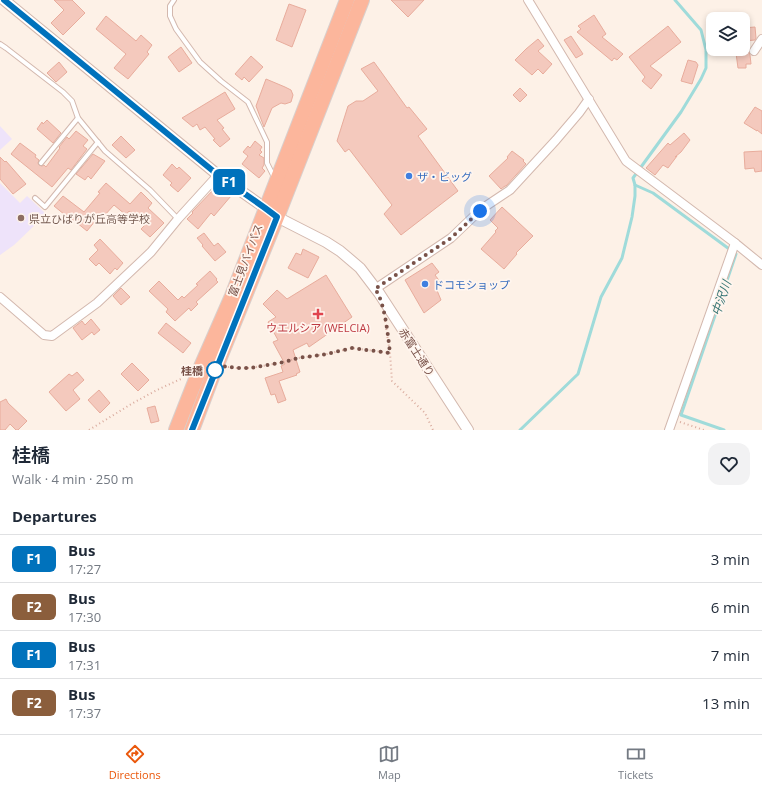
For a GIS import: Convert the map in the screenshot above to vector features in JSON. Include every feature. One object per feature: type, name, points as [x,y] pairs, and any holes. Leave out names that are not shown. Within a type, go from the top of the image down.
[{"type":"highway","name":"富士見バイパス","points":[[176,430],[200,369],[232,296],[347,0]]},
{"type":"highway","name":"富士見バイパス","points":[[192,430],[362,0]]},
{"type":"street","name":"赤富士通り","points":[[4,0],[218,175],[277,217],[326,242],[340,251],[360,268],[468,430]]},
{"type":"street","points":[[528,0],[626,162],[762,265]]},
{"type":"street","points":[[754,51],[762,39]]},
{"type":"street","points":[[375,289],[451,238],[486,206],[510,190],[556,140],[589,99]]},
{"type":"street","points":[[0,297],[44,335],[52,336],[97,303],[151,252],[178,219],[218,175]]},
{"type":"street","points":[[669,430],[734,243]]},
{"type":"lane","points":[[174,0],[170,6],[170,16],[176,29],[200,62],[248,102],[267,142],[267,163],[276,181]]},
{"type":"lane","points":[[0,44],[63,92],[72,101],[78,118],[105,151],[150,190],[178,219]]},
{"type":"lane","points":[[41,163],[78,118]]},
{"type":"lane","points":[[35,198],[45,207],[98,142]]},
{"type":"path","points":[[385,320],[390,353],[392,381],[425,413],[433,430]]},
{"type":"path","points":[[214,372],[226,366],[250,368],[352,348],[390,353]]},
{"type":"path","points":[[89,430],[133,403],[183,378]]},
{"type":"path","points":[[673,420],[704,430]]},
{"type":"shaded area","points":[[0,126],[12,139],[0,150]]},
{"type":"shaded area","name":"県立ひばりが丘高等学校","points":[[0,183],[20,203],[27,196],[45,213],[37,223],[14,245],[0,255]]},
{"type":"building","points":[[54,0],[72,0],[85,13],[63,35],[51,23],[64,10]]},
{"type":"building","points":[[391,0],[424,0],[408,17]]},
{"type":"building","points":[[289,4],[306,10],[292,47],[276,40]]},
{"type":"building","points":[[594,15],[606,34],[602,37],[623,54],[617,60],[614,58],[612,61],[577,32],[581,29],[578,26]]},
{"type":"building","points":[[106,16],[136,41],[141,35],[152,45],[147,52],[149,54],[128,79],[114,68],[126,54],[96,29]]},
{"type":"building","points":[[668,26],[681,42],[650,66],[662,75],[651,89],[642,81],[645,77],[629,57]]},
{"type":"building","points":[[750,27],[755,27],[755,40],[750,40]]},
{"type":"building","points":[[571,36],[583,54],[576,58],[564,40]]},
{"type":"building","points":[[538,39],[544,46],[538,51],[552,64],[543,74],[538,69],[532,75],[515,60]]},
{"type":"building","points":[[181,47],[192,63],[179,72],[168,57]]},
{"type":"building","points":[[750,55],[751,64],[746,64],[746,68],[738,68],[736,56]]},
{"type":"building","points":[[251,56],[263,67],[249,82],[244,77],[242,80],[235,74]]},
{"type":"building","points":[[688,60],[696,62],[698,65],[692,84],[681,81]]},
{"type":"building","points":[[59,62],[67,72],[56,82],[47,73]]},
{"type":"building","points":[[374,62],[407,108],[409,107],[427,129],[418,136],[458,191],[401,235],[384,214],[392,205],[349,149],[345,152],[337,141],[348,106],[356,101],[363,101],[378,91],[361,69]]},
{"type":"building","points":[[266,79],[291,90],[293,95],[291,102],[285,104],[281,103],[272,108],[264,127],[256,106]]},
{"type":"building","points":[[520,88],[527,95],[520,102],[513,95]]},
{"type":"building","points":[[225,92],[235,109],[217,120],[224,128],[222,129],[230,139],[220,147],[213,140],[215,139],[205,127],[200,130],[197,124],[193,127],[182,118]]},
{"type":"building","points":[[755,107],[762,111],[762,134],[744,123]]},
{"type":"building","points":[[47,120],[61,133],[53,143],[37,129],[42,122],[43,124]]},
{"type":"building","points":[[76,131],[88,140],[83,146],[87,149],[71,170],[68,168],[52,187],[11,154],[20,143],[36,155],[35,157],[39,160],[39,165],[44,165],[46,167],[67,137],[69,139]]},
{"type":"building","points":[[684,133],[690,140],[675,157],[677,156],[668,168],[663,165],[655,175],[646,168],[668,143],[670,145]]},
{"type":"building","points":[[121,136],[135,150],[126,158],[112,145]]},
{"type":"building","points":[[255,141],[262,147],[260,150],[262,152],[259,155],[264,158],[264,165],[262,168],[265,171],[259,178],[242,164],[248,156],[243,152],[248,146],[250,148]]},
{"type":"building","points":[[512,151],[524,160],[523,161],[526,164],[506,186],[501,189],[489,176],[508,158],[507,157]]},
{"type":"building","points":[[762,151],[762,171],[755,172],[754,168],[745,169],[744,152]]},
{"type":"building","points":[[93,154],[105,161],[91,179],[88,176],[85,180],[76,174]]},
{"type":"building","points":[[0,157],[5,162],[6,161],[26,184],[13,194],[0,179]]},
{"type":"building","points":[[172,164],[177,169],[179,167],[191,178],[178,192],[170,185],[172,183],[163,175]]},
{"type":"building","points":[[106,183],[130,204],[141,192],[152,203],[148,208],[164,223],[150,237],[141,229],[145,225],[129,211],[126,215],[114,205],[103,217],[100,215],[87,231],[54,206],[63,196],[84,212],[100,193],[98,192]]},
{"type":"building","points":[[216,187],[219,189],[221,187],[231,196],[214,216],[211,213],[198,229],[187,219]]},
{"type":"building","points":[[502,207],[533,236],[516,253],[517,254],[504,269],[481,249],[498,228],[490,220]]},
{"type":"building","points":[[204,233],[214,246],[218,243],[226,252],[215,261],[197,238]]},
{"type":"building","points":[[100,239],[123,263],[117,270],[115,268],[110,274],[99,263],[96,266],[89,259],[98,250],[94,245]]},
{"type":"building","points":[[303,249],[319,257],[308,278],[288,268],[296,253],[301,255]]},
{"type":"building","points":[[432,263],[439,272],[435,275],[441,283],[436,288],[441,300],[424,313],[405,280]]},
{"type":"building","points":[[210,271],[218,282],[196,302],[198,304],[191,311],[189,308],[175,321],[166,312],[168,309],[149,291],[159,281],[178,300],[182,296],[184,298]]},
{"type":"building","points":[[326,275],[352,317],[309,347],[307,343],[293,350],[300,372],[296,374],[297,375],[279,381],[286,400],[278,403],[275,394],[271,395],[265,378],[283,372],[281,366],[285,364],[273,342],[278,340],[268,322],[276,317],[263,304],[277,290],[287,299]]},
{"type":"building","points":[[121,288],[130,297],[121,305],[113,296]]},
{"type":"building","points":[[91,319],[100,330],[94,335],[92,332],[82,340],[73,328],[82,321],[85,325]]},
{"type":"building","points":[[166,323],[191,343],[183,353],[158,333]]},
{"type":"building","points":[[132,363],[149,380],[138,391],[121,374]]},
{"type":"building","points":[[77,372],[84,380],[73,390],[80,399],[66,411],[49,392],[69,374],[72,376]]},
{"type":"building","points":[[99,390],[110,403],[100,413],[88,400]]},
{"type":"building","points":[[6,399],[8,403],[27,421],[18,430],[10,424],[5,430],[0,430],[0,402]]},
{"type":"building","points":[[155,406],[159,421],[151,423],[147,408]]},
{"type":"waterway","name":"中沢川","points":[[520,430],[578,374],[601,297],[622,258],[632,217],[635,196],[635,185],[633,178],[681,112],[706,68],[706,50],[701,30],[675,0]]},
{"type":"waterway","name":"中沢川","points":[[635,185],[653,193],[736,254],[681,415],[724,430]]},
{"type":"bus line","name":"F1","points":[[4,0],[218,175],[277,217],[192,430]]},
{"type":"place","name":"ザ・ビッグ","points":[[409,176]]},
{"type":"place","name":"県立ひばりが丘高等学校","points":[[21,218]]},
{"type":"place","name":"ドコモショップ","points":[[425,284]]},
{"type":"place","name":"ウエルシア (WELCIA)","points":[[318,314]]},
{"type":"place","name":"桂橋","points":[[215,370]]},
{"type":"route","points":[[215,370],[214,372],[226,366],[250,368],[352,348],[390,353],[379,293],[375,289],[451,238],[480,211]]}]
